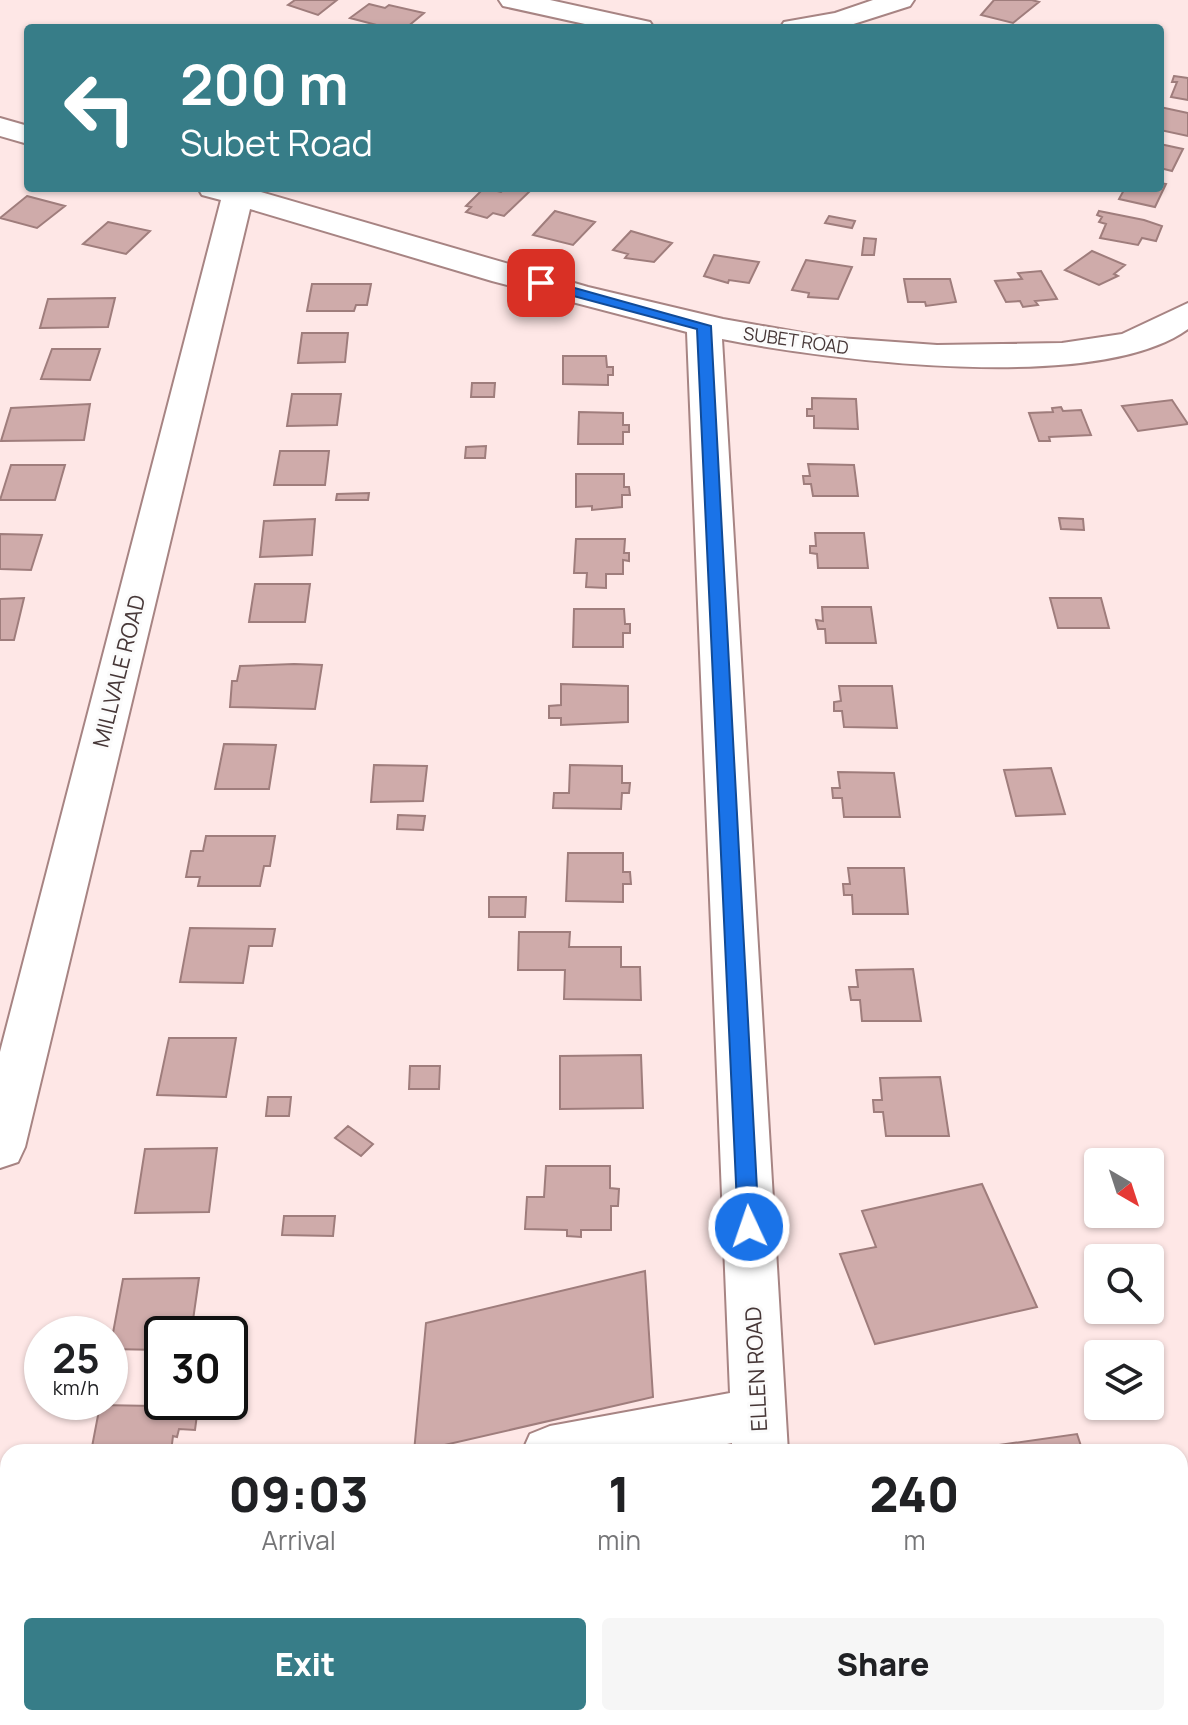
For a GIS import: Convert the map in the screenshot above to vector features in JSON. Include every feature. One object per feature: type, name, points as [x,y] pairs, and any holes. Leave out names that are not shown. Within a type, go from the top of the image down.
[{"type":"street","points":[[513,0],[622,24]]},
{"type":"street","points":[[815,24],[851,17],[900,0]]},
{"type":"street","points":[[0,127],[24,134]]},
{"type":"street","name":"SUBET ROAD","points":[[225,192],[602,301],[704,326],[800,343],[892,353],[974,356],[1088,351],[1157,332],[1188,313]]},
{"type":"street","name":"MILLVALE ROAD","points":[[0,1147],[225,192]]},
{"type":"street","name":"ELLEN ROAD","points":[[704,326],[759,1433]]},
{"type":"street","points":[[1157,332],[1188,353]]},
{"type":"street","points":[[638,1444],[759,1433]]},
{"type":"building","points":[[295,0],[337,0],[318,15],[288,5]]},
{"type":"building","points":[[994,0],[1039,2],[1013,23],[981,15]]},
{"type":"building","points":[[369,4],[424,13],[411,24],[373,24],[350,18]]},
{"type":"building","points":[[1174,76],[1188,78],[1188,100],[1171,97],[1177,82],[1172,82]]},
{"type":"building","points":[[1164,108],[1188,113],[1188,136],[1164,131]]},
{"type":"building","points":[[1164,145],[1183,149],[1172,171],[1164,169]]},
{"type":"building","points":[[480,192],[529,192],[504,216],[493,213],[487,218],[466,212],[471,207],[466,206]]},
{"type":"building","points":[[1123,192],[1162,192],[1155,207],[1119,199]]},
{"type":"building","points":[[27,196],[65,206],[37,228],[0,218]]},
{"type":"building","points":[[555,211],[595,222],[573,245],[533,235]]},
{"type":"building","points":[[1099,211],[1162,226],[1156,241],[1142,238],[1138,245],[1100,238],[1106,224],[1099,222],[1102,217],[1097,215]]},
{"type":"building","points":[[829,216],[855,221],[852,228],[825,223]]},
{"type":"building","points":[[108,222],[150,231],[126,254],[83,244]]},
{"type":"building","points":[[631,231],[672,243],[654,262],[625,258],[628,254],[613,250]]},
{"type":"building","points":[[864,238],[876,239],[874,255],[862,255]]},
{"type":"building","points":[[1092,251],[1125,265],[1114,274],[1118,276],[1099,285],[1065,270]]},
{"type":"building","points":[[714,255],[759,262],[749,283],[729,280],[728,283],[704,276]]},
{"type":"building","points":[[806,260],[852,267],[838,299],[808,297],[809,293],[792,290]]},
{"type":"building","points":[[1041,271],[1057,299],[1035,301],[1038,305],[1023,307],[1020,301],[1006,302],[995,281],[1022,279],[1018,273]]},
{"type":"building","points":[[904,279],[950,279],[956,302],[926,306],[925,302],[908,302]]},
{"type":"building","points":[[312,284],[371,284],[367,305],[356,305],[354,311],[307,311]]},
{"type":"building","points":[[115,298],[108,327],[40,328],[48,299]]},
{"type":"building","points":[[302,333],[348,333],[345,362],[298,363]]},
{"type":"building","points":[[52,349],[100,349],[90,380],[41,379]]},
{"type":"building","points":[[563,356],[606,356],[607,367],[613,367],[613,375],[608,375],[608,385],[563,384]]},
{"type":"building","points":[[472,383],[495,383],[494,397],[471,397]]},
{"type":"building","points":[[292,394],[341,394],[337,425],[287,426]]},
{"type":"building","points":[[812,398],[856,399],[858,429],[814,428],[814,416],[807,416],[807,409],[812,409]]},
{"type":"building","points":[[1172,400],[1188,424],[1138,431],[1122,406]]},
{"type":"building","points":[[90,404],[84,440],[1,441],[11,408]]},
{"type":"building","points":[[1061,407],[1063,411],[1081,410],[1091,435],[1049,437],[1050,441],[1039,441],[1029,413],[1053,412],[1052,408]]},
{"type":"building","points":[[579,412],[623,413],[623,425],[629,425],[629,432],[623,432],[623,444],[578,444]]},
{"type":"building","points":[[486,446],[485,458],[465,458],[466,447]]},
{"type":"building","points":[[280,451],[329,451],[325,485],[274,485]]},
{"type":"building","points":[[808,464],[854,465],[858,496],[813,496],[811,484],[804,484],[803,476],[810,476]]},
{"type":"building","points":[[11,465],[65,465],[55,500],[0,500]]},
{"type":"building","points":[[576,474],[624,474],[624,487],[629,487],[630,495],[622,495],[622,507],[592,510],[592,506],[576,507]]},
{"type":"building","points":[[369,493],[368,500],[336,500],[337,494]]},
{"type":"building","points":[[1059,518],[1083,519],[1084,530],[1061,529]]},
{"type":"building","points":[[315,519],[312,555],[260,557],[264,521]]},
{"type":"building","points":[[815,533],[864,533],[868,568],[818,568],[817,554],[810,553],[810,546],[816,546]]},
{"type":"building","points":[[0,534],[42,535],[31,570],[0,569]]},
{"type":"building","points":[[576,539],[625,539],[624,553],[629,553],[629,561],[623,560],[623,574],[606,574],[606,588],[586,587],[587,573],[574,573]]},
{"type":"building","points":[[255,584],[310,584],[305,622],[249,622]]},
{"type":"building","points":[[24,598],[14,640],[0,640],[0,599]]},
{"type":"building","points":[[1050,598],[1101,598],[1109,628],[1058,628]]},
{"type":"building","points":[[822,607],[871,607],[876,643],[826,643],[825,629],[818,629],[816,620],[823,621]]},
{"type":"building","points":[[574,609],[624,609],[625,624],[630,624],[630,633],[623,633],[623,647],[573,647]]},
{"type":"building","points":[[322,665],[315,709],[230,707],[232,681],[237,681],[240,666]]},
{"type":"building","points":[[561,684],[628,686],[628,722],[561,725],[561,718],[549,718],[549,706],[561,705]]},
{"type":"building","points":[[839,686],[892,686],[897,728],[844,727],[842,711],[834,711],[834,702],[841,701]]},
{"type":"building","points":[[224,744],[276,745],[269,789],[215,789]]},
{"type":"building","points":[[374,765],[427,766],[423,801],[371,802]]},
{"type":"building","points":[[570,765],[622,766],[622,783],[630,783],[629,793],[622,793],[621,809],[553,808],[554,793],[569,793]]},
{"type":"building","points":[[1051,768],[1065,814],[1016,816],[1004,770]]},
{"type":"building","points":[[838,772],[894,773],[900,817],[844,817],[842,798],[833,798],[832,788],[840,788]]},
{"type":"building","points":[[398,815],[425,816],[423,830],[397,829]]},
{"type":"building","points":[[206,836],[275,836],[270,866],[264,866],[260,886],[198,886],[200,877],[186,877],[191,851],[203,851]]},
{"type":"building","points":[[568,853],[623,853],[623,872],[630,872],[631,884],[623,884],[623,902],[566,901]]},
{"type":"building","points":[[848,868],[904,868],[908,914],[853,914],[852,895],[844,895],[843,884],[850,884]]},
{"type":"building","points":[[489,897],[526,897],[525,917],[489,917]]},
{"type":"building","points":[[190,928],[275,929],[272,946],[249,946],[243,983],[180,982]]},
{"type":"building","points":[[519,932],[570,932],[569,947],[621,947],[621,967],[640,967],[641,1000],[564,999],[565,970],[518,970]]},
{"type":"building","points":[[913,969],[921,1021],[862,1021],[860,1000],[851,1000],[849,987],[858,987],[856,970]]},
{"type":"building","points":[[169,1038],[236,1038],[226,1097],[157,1095]]},
{"type":"building","points":[[641,1055],[643,1108],[560,1109],[560,1056]]},
{"type":"building","points":[[410,1066],[440,1066],[439,1089],[409,1089]]},
{"type":"building","points":[[940,1077],[949,1136],[886,1136],[883,1112],[874,1112],[873,1100],[882,1100],[880,1078]]},
{"type":"building","points":[[268,1097],[291,1097],[289,1116],[266,1116]]},
{"type":"building","points":[[348,1126],[373,1144],[361,1156],[335,1138]]},
{"type":"building","points":[[217,1148],[209,1212],[135,1213],[145,1149]]},
{"type":"building","points":[[546,1166],[610,1166],[610,1188],[619,1189],[618,1206],[611,1206],[611,1230],[581,1230],[581,1237],[567,1236],[567,1230],[525,1229],[527,1197],[544,1197]]},
{"type":"building","points":[[982,1184],[1037,1307],[875,1344],[840,1254],[876,1247],[862,1211]]},
{"type":"building","points":[[284,1216],[335,1216],[333,1236],[282,1235]]},
{"type":"building","points":[[645,1271],[653,1397],[449,1444],[415,1444],[426,1323]]},
{"type":"building","points":[[199,1278],[194,1316],[144,1316],[144,1350],[128,1349],[128,1316],[116,1316],[123,1279]]},
{"type":"building","points":[[128,1406],[144,1406],[144,1420],[196,1420],[195,1430],[179,1429],[177,1437],[173,1436],[172,1444],[93,1444],[97,1420],[128,1420]]},
{"type":"building","points":[[1077,1434],[1080,1444],[1006,1444]]},
{"type":"route","points":[[541,283],[704,326],[749,1227]]}]
